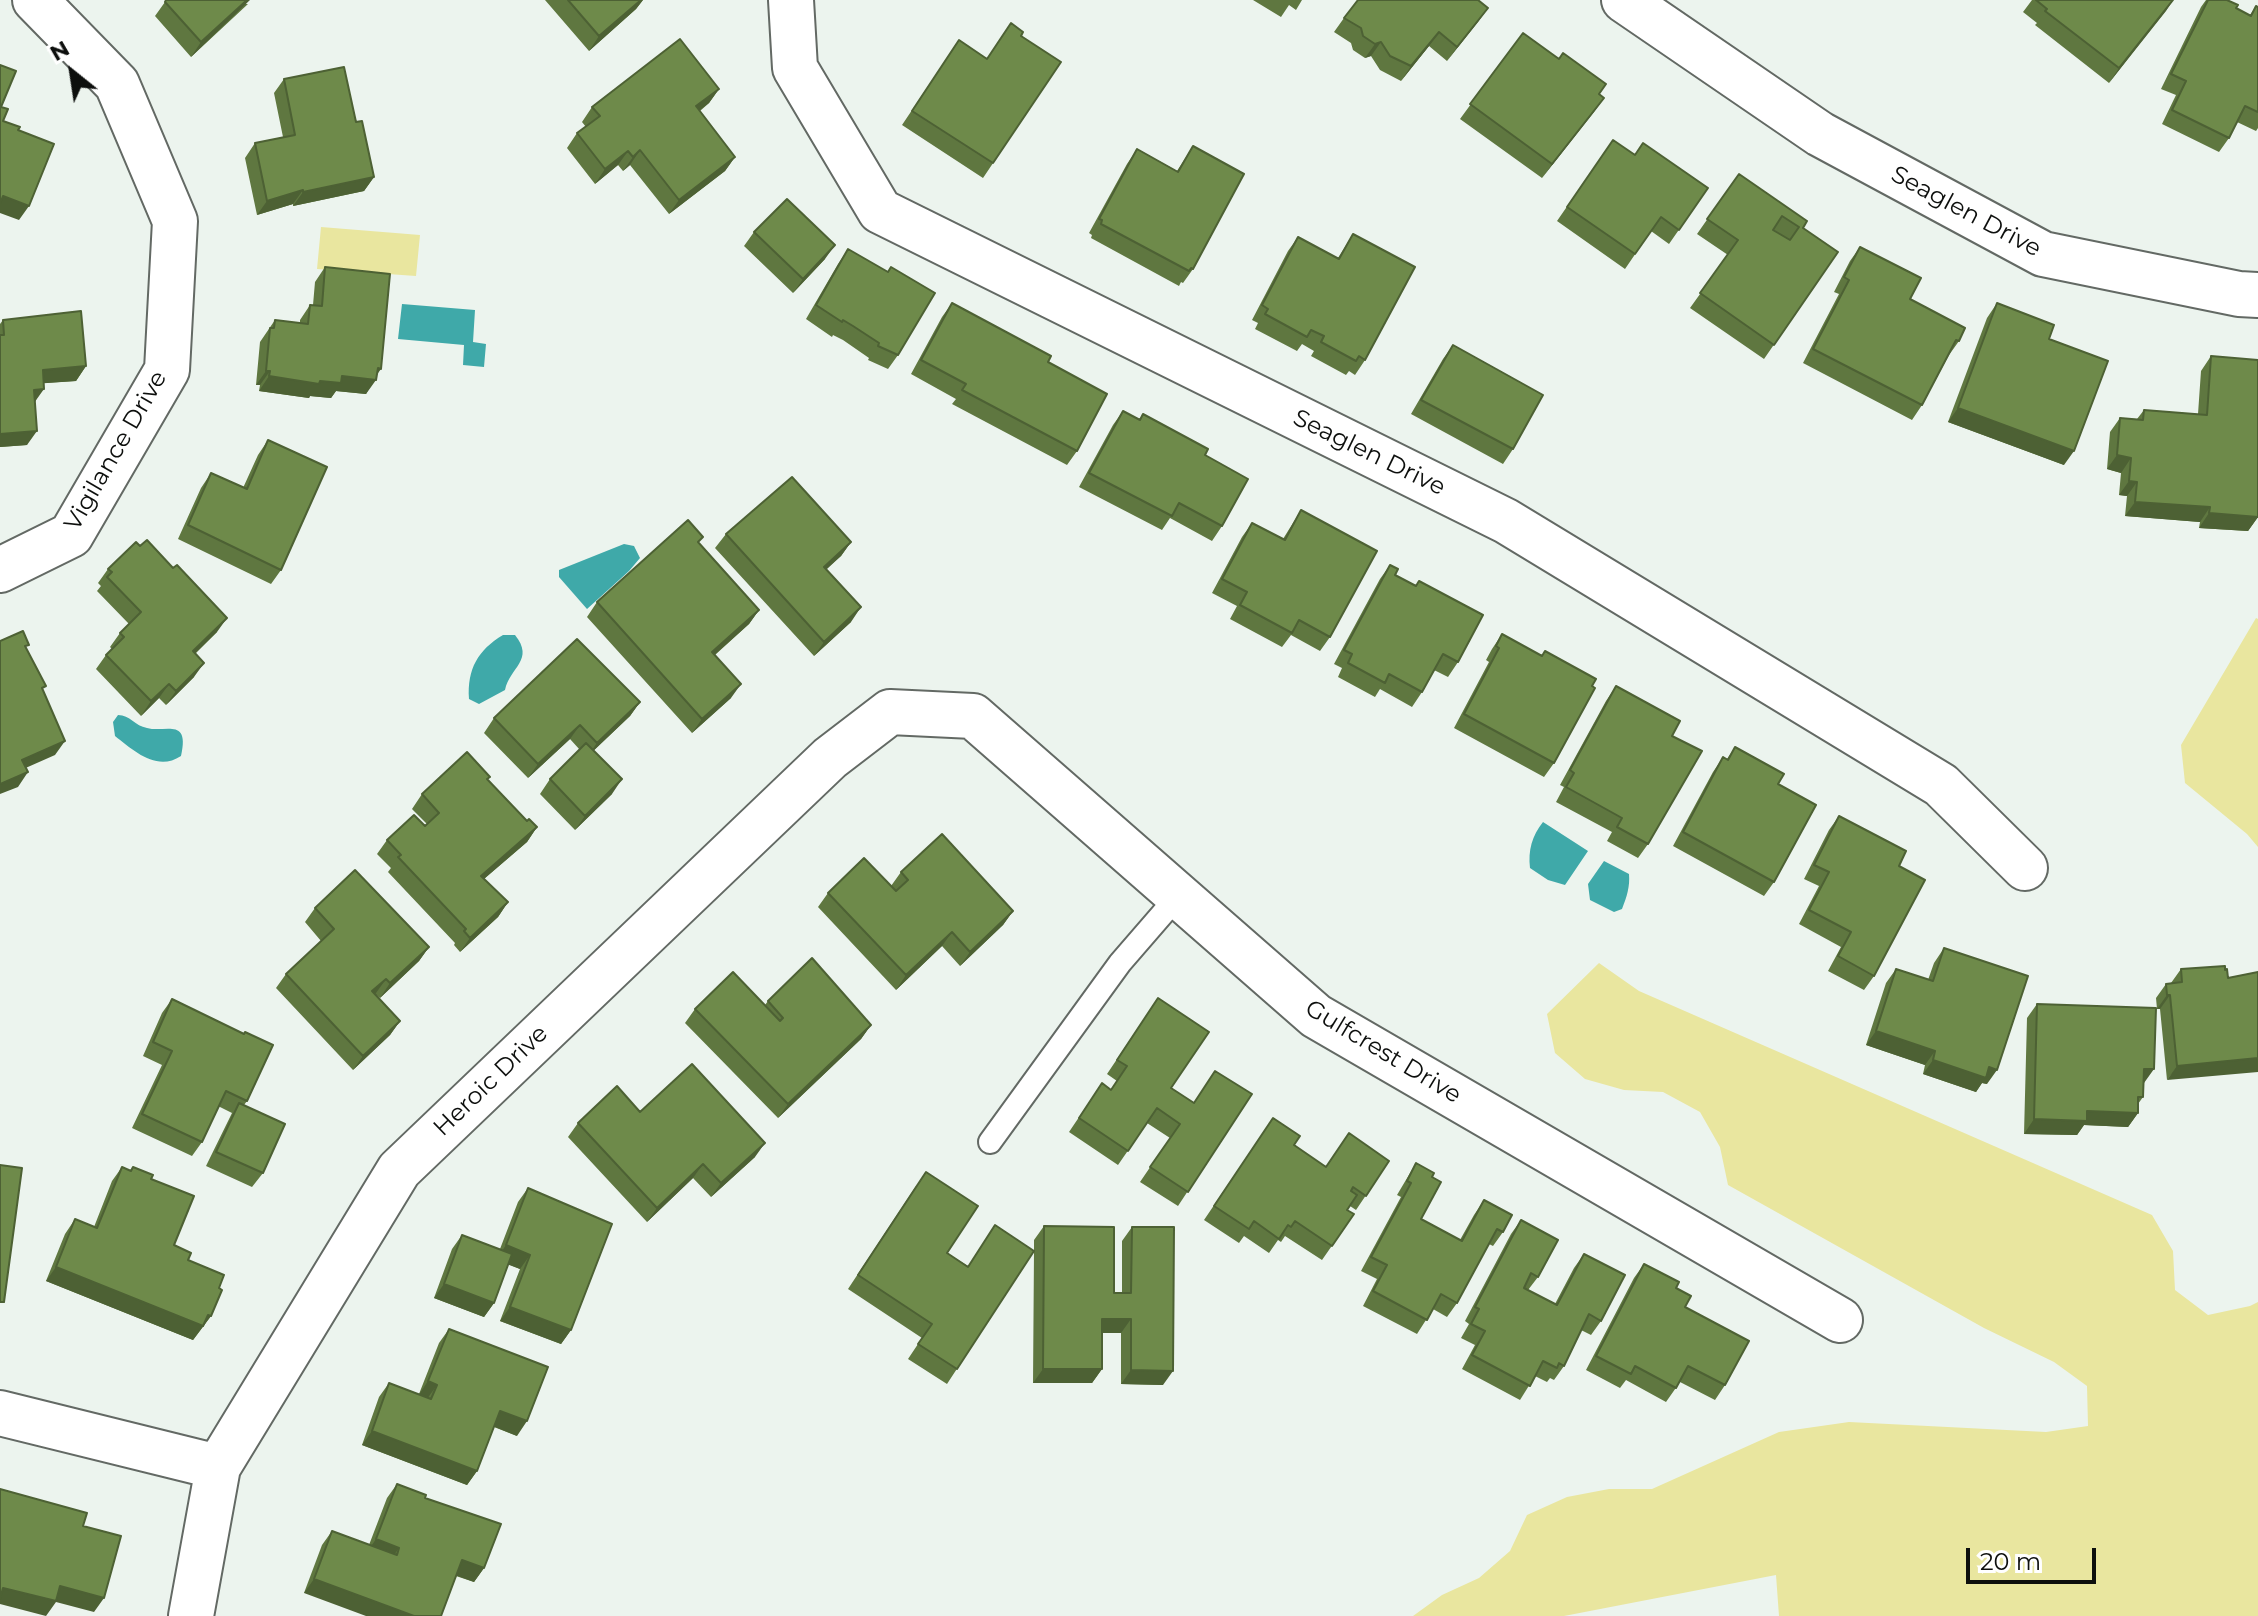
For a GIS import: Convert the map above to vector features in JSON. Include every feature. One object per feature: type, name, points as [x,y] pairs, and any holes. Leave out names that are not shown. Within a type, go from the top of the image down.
[{"type":"street","name":"Vigilance Drive","points":[[0,570],[71,535],[167,370],[175,221],[117,84],[35,0]]},
{"type":"street","name":"Seaglen Drive","points":[[791,0],[795,68],[880,211],[1506,521],[1941,785],[2025,868]]},
{"type":"street","name":"Seaglen Drive","points":[[1624,0],[1820,134],[2043,254],[2239,294],[2258,295]]},
{"type":"street","name":"Heroic Drive","points":[[191,1616],[218,1467],[399,1170],[830,758],[890,712],[973,716]]},
{"type":"street","name":"Gulfcrest Drive","points":[[973,716],[1316,1016],[1840,1320]]},
{"type":"street","points":[[0,1413],[218,1467]]},
{"type":"lane","points":[[990,1142],[1120,963],[1178,896]]},
{"type":"shaded area","points":[[321,227],[420,235],[416,276],[317,269]]},
{"type":"shaded area","points":[[2256,618],[2258,847],[2247,834],[2185,783],[2181,745]]},
{"type":"shaded area","points":[[1599,963],[1639,991],[2152,1215],[2173,1251],[2175,1290],[2208,1315],[2258,1302],[2258,1616],[1779,1616],[1776,1575],[1564,1616],[1413,1616],[1442,1595],[1479,1578],[1510,1551],[1527,1515],[1567,1497],[1609,1489],[1652,1489],[1779,1432],[1849,1422],[2046,1432],[2088,1426],[2087,1386],[2054,1362],[1984,1328],[1728,1185],[1720,1147],[1700,1112],[1663,1092],[1624,1090],[1585,1079],[1555,1053],[1547,1014]]},
{"type":"water","points":[[402,304],[475,310],[473,342],[486,344],[484,367],[463,365],[464,345],[398,339]]},
{"type":"water","points":[[624,544],[634,546],[640,558],[587,609],[559,577],[559,570]]},
{"type":"water","points":[[503,635],[515,635],[521,644],[522,657],[505,690],[479,704],[469,699],[472,670],[487,647]]},
{"type":"water","points":[[118,715],[147,728],[179,731],[183,744],[181,756],[163,762],[138,753],[115,736],[113,722]]},
{"type":"water","points":[[1543,822],[1588,851],[1565,885],[1548,880],[1530,868],[1532,844]]},
{"type":"water","points":[[1604,861],[1629,874],[1628,892],[1622,909],[1614,912],[1590,900],[1588,884]]},
{"type":"building","points":[[166,0],[247,0],[201,42]]},
{"type":"building","points":[[568,0],[641,0],[599,36]]},
{"type":"building","points":[[1358,0],[1478,0],[1488,8],[1457,47],[1439,32],[1411,66],[1390,56],[1381,42],[1375,44],[1363,36],[1361,28],[1344,18]]},
{"type":"building","points":[[2036,0],[2173,0],[2119,68],[2045,11],[2047,9]]},
{"type":"building","points":[[2208,0],[2227,0],[2251,16],[2258,7],[2258,112],[2245,106],[2229,138],[2172,110],[2186,81],[2171,74]]},
{"type":"building","points":[[1011,23],[1023,32],[1021,36],[1061,62],[993,163],[912,111],[959,40],[987,59]]},
{"type":"building","points":[[1523,33],[1559,59],[1563,53],[1606,84],[1599,94],[1604,98],[1552,164],[1470,104]]},
{"type":"building","points":[[680,39],[719,89],[696,106],[735,157],[679,200],[640,150],[633,157],[628,151],[605,169],[577,133],[600,116],[592,107]]},
{"type":"building","points":[[0,65],[16,71],[1,107],[8,109],[3,121],[54,144],[29,206],[3,196],[0,204]]},
{"type":"building","points":[[344,67],[356,122],[362,121],[374,177],[303,190],[267,201],[255,143],[295,135],[284,79]]},
{"type":"building","points":[[1613,140],[1635,155],[1643,143],[1708,188],[1679,230],[1661,217],[1635,254],[1567,207]]},
{"type":"building","points":[[1193,146],[1244,174],[1193,269],[1189,271],[1101,224],[1102,220],[1099,219],[1137,149],[1178,172]]},
{"type":"building","points":[[1739,174],[1807,221],[1803,228],[1838,252],[1774,345],[1700,293],[1738,240],[1707,219]],"holes":[[[1782,216],[1799,227],[1790,240],[1773,230]]]},
{"type":"building","points":[[787,199],[835,245],[803,279],[754,232]]},
{"type":"building","points":[[1353,234],[1415,267],[1365,360],[1359,356],[1356,361],[1321,342],[1324,336],[1311,330],[1307,337],[1265,314],[1268,309],[1262,305],[1298,237],[1339,259]]},
{"type":"building","points":[[1860,247],[1921,278],[1910,299],[1965,328],[1922,405],[1813,349],[1849,280],[1844,277]]},
{"type":"building","points":[[848,249],[888,272],[891,267],[935,293],[898,355],[878,346],[879,343],[816,305]]},
{"type":"building","points":[[325,267],[390,274],[381,369],[378,368],[376,380],[342,376],[341,383],[320,381],[319,384],[269,376],[270,371],[266,371],[270,328],[274,328],[275,320],[308,324],[310,305],[322,306]]},
{"type":"building","points":[[952,303],[1051,356],[1048,362],[1107,394],[1077,451],[962,390],[966,384],[921,360]]},
{"type":"building","points":[[1997,303],[2054,325],[2049,339],[2108,361],[2074,451],[1958,408]]},
{"type":"building","points":[[81,311],[86,366],[43,370],[44,389],[34,390],[37,431],[0,434],[0,335],[4,335],[3,320]]},
{"type":"building","points":[[1453,345],[1543,395],[1513,449],[1421,400]]},
{"type":"building","points":[[2211,356],[2258,360],[2258,517],[2209,513],[2210,507],[2135,502],[2137,482],[2129,481],[2131,458],[2117,455],[2120,418],[2143,420],[2144,410],[2207,415]]},
{"type":"building","points":[[1123,411],[1140,420],[1143,414],[1208,449],[1205,455],[1248,479],[1222,526],[1179,503],[1172,516],[1089,473]]},
{"type":"building","points":[[268,440],[327,467],[281,570],[188,525],[211,473],[247,489]]},
{"type":"building","points":[[792,477],[851,542],[824,567],[861,607],[824,642],[726,534]]},
{"type":"building","points":[[1301,510],[1377,551],[1330,637],[1299,620],[1292,633],[1240,605],[1247,592],[1222,579],[1252,523],[1285,540]]},
{"type":"building","points":[[688,520],[703,537],[698,542],[759,610],[712,652],[741,684],[702,719],[597,602]]},
{"type":"building","points":[[147,540],[173,568],[177,565],[227,618],[193,651],[204,663],[176,691],[169,684],[151,701],[106,655],[124,637],[120,633],[141,612],[107,577],[112,572],[108,569],[136,542],[140,546]]},
{"type":"building","points":[[1390,565],[1398,569],[1395,575],[1416,586],[1419,581],[1483,615],[1458,662],[1443,654],[1422,692],[1389,674],[1385,683],[1348,663],[1352,654],[1344,650]]},
{"type":"building","points":[[23,631],[29,645],[25,646],[46,686],[42,688],[65,741],[22,760],[28,772],[0,784],[0,641]]},
{"type":"building","points":[[1502,634],[1542,656],[1545,651],[1596,679],[1592,686],[1595,688],[1554,763],[1464,714],[1499,648],[1496,646]]},
{"type":"building","points":[[577,639],[640,702],[597,743],[580,725],[538,764],[494,718]]},
{"type":"building","points":[[1616,686],[1680,721],[1672,736],[1702,751],[1648,844],[1617,827],[1622,818],[1566,787],[1574,773],[1570,770]]},
{"type":"building","points":[[586,743],[622,779],[585,816],[550,779]]},
{"type":"building","points":[[1735,747],[1784,774],[1778,784],[1816,805],[1774,882],[1683,832],[1723,757],[1728,760]]},
{"type":"building","points":[[467,752],[490,777],[487,779],[527,821],[529,819],[537,827],[481,876],[508,902],[470,938],[464,931],[466,929],[398,857],[401,855],[387,840],[414,815],[425,826],[439,813],[422,794]]},
{"type":"building","points":[[1839,816],[1906,851],[1899,866],[1925,880],[1874,976],[1838,956],[1851,932],[1809,910],[1829,872],[1814,865]]},
{"type":"building","points":[[942,834],[1013,911],[970,952],[952,932],[906,975],[828,893],[864,858],[896,891],[908,880],[901,872]]},
{"type":"building","points":[[355,870],[429,947],[390,983],[386,979],[372,991],[400,1021],[363,1056],[286,974],[334,929],[315,908]]},
{"type":"building","points":[[1944,948],[2028,976],[1997,1070],[1989,1067],[1986,1078],[1933,1060],[1935,1051],[1876,1031],[1896,969],[1933,981]]},
{"type":"building","points":[[812,958],[871,1025],[788,1104],[695,1009],[733,972],[780,1021],[783,1018],[768,1001]]},
{"type":"building","points":[[2225,966],[2228,978],[2258,972],[2258,1058],[2177,1066],[2170,995],[2167,995],[2166,984],[2182,982],[2181,969]]},
{"type":"building","points":[[1158,998],[1209,1032],[1171,1088],[1194,1103],[1215,1071],[1252,1094],[1188,1192],[1150,1167],[1180,1124],[1157,1108],[1128,1151],[1079,1118],[1102,1083],[1111,1090],[1127,1066],[1117,1060]]},
{"type":"building","points":[[172,999],[273,1045],[247,1101],[226,1091],[202,1142],[142,1114],[172,1051],[153,1042]]},
{"type":"building","points":[[2037,1004],[2156,1008],[2154,1069],[2144,1069],[2143,1097],[2138,1097],[2138,1113],[2087,1111],[2087,1121],[2034,1119]]},
{"type":"building","points":[[692,1064],[765,1143],[721,1183],[703,1164],[657,1208],[578,1123],[617,1086],[640,1112]]},
{"type":"building","points":[[239,1103],[285,1124],[263,1173],[216,1152]]},
{"type":"building","points":[[1273,1118],[1300,1136],[1294,1145],[1326,1167],[1349,1133],[1389,1161],[1366,1196],[1353,1187],[1351,1191],[1357,1195],[1347,1210],[1354,1214],[1332,1246],[1295,1221],[1291,1227],[1288,1225],[1279,1239],[1254,1221],[1249,1229],[1214,1206]]},
{"type":"building","points":[[1416,1163],[1434,1173],[1432,1177],[1441,1182],[1421,1219],[1462,1241],[1484,1200],[1512,1215],[1503,1232],[1497,1229],[1457,1303],[1441,1294],[1427,1320],[1373,1291],[1387,1265],[1371,1257],[1411,1183],[1407,1181]]},
{"type":"building","points":[[0,1165],[22,1168],[4,1302],[0,1302]]},
{"type":"building","points":[[122,1167],[131,1171],[133,1167],[153,1175],[151,1179],[194,1196],[174,1245],[191,1253],[188,1260],[224,1275],[219,1288],[222,1290],[211,1316],[208,1315],[203,1326],[56,1267],[75,1219],[97,1228]]},
{"type":"building","points":[[926,1172],[978,1206],[947,1253],[968,1267],[995,1225],[1034,1251],[957,1369],[918,1344],[932,1324],[858,1275]]},
{"type":"building","points":[[528,1188],[612,1224],[571,1330],[510,1307],[530,1255],[506,1245]]},
{"type":"building","points":[[1521,1220],[1558,1240],[1538,1277],[1531,1273],[1524,1288],[1557,1305],[1584,1254],[1625,1275],[1601,1321],[1589,1314],[1564,1366],[1559,1363],[1557,1368],[1543,1361],[1530,1386],[1472,1355],[1485,1331],[1471,1324],[1479,1309],[1475,1307]]},
{"type":"building","points":[[1044,1226],[1114,1227],[1114,1293],[1131,1293],[1132,1227],[1174,1227],[1173,1371],[1131,1370],[1131,1319],[1102,1319],[1102,1369],[1043,1369]]},
{"type":"building","points":[[462,1235],[512,1254],[494,1303],[444,1284]]},
{"type":"building","points":[[1644,1264],[1679,1282],[1676,1288],[1691,1296],[1685,1307],[1749,1341],[1725,1385],[1688,1366],[1676,1388],[1635,1366],[1631,1374],[1596,1356]]},
{"type":"building","points":[[449,1329],[548,1367],[527,1421],[500,1411],[477,1471],[372,1431],[389,1383],[431,1399],[437,1385],[428,1381]]},
{"type":"building","points":[[397,1484],[426,1495],[425,1498],[501,1524],[484,1568],[462,1560],[441,1616],[414,1616],[314,1579],[332,1531],[397,1555],[399,1548],[376,1539]]},
{"type":"building","points":[[0,1489],[87,1513],[83,1526],[121,1536],[104,1598],[60,1586],[56,1601],[3,1588],[0,1599]]}]
